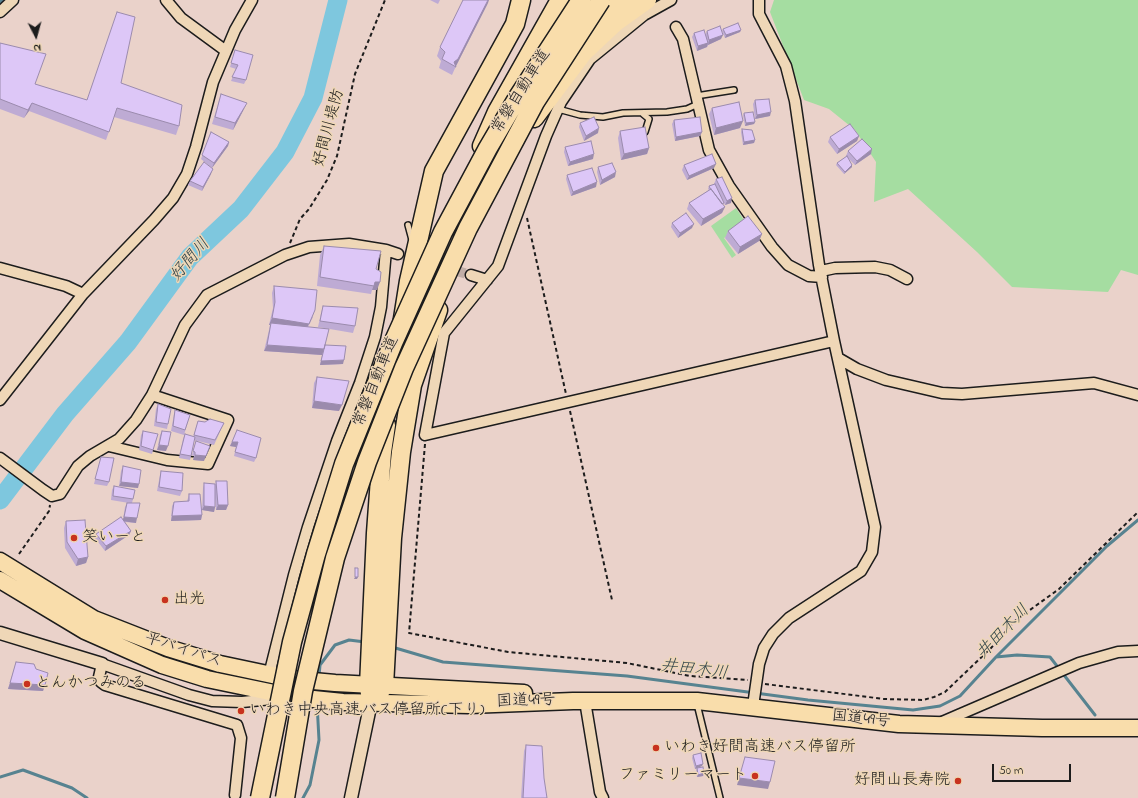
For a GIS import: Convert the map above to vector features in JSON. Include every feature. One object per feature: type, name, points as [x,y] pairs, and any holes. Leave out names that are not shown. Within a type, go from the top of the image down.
[{"type":"highway","points":[[515,24],[521,0]]},
{"type":"highway","points":[[375,691],[378,661],[382,452],[409,281],[407,253],[434,171],[515,24],[535,0]]},
{"type":"highway","points":[[443,232],[497,112],[560,0]]},
{"type":"highway","name":"常磐自動車道","points":[[260,798],[292,642],[316,554],[344,464],[393,343],[443,232],[488,148],[518,97],[581,0]]},
{"type":"highway","points":[[379,626],[392,538],[401,452],[412,385],[440,304],[477,230],[484,184],[524,109],[582,18],[602,0]]},
{"type":"highway","name":"常磐自動車道","points":[[286,798],[303,691],[335,558],[348,516],[404,368],[468,228],[535,102],[602,0]]},
{"type":"highway","points":[[570,39],[626,0]]},
{"type":"highway","points":[[496,177],[544,104],[583,53],[616,22],[648,0]]},
{"type":"highway","name":"平バイパス","points":[[0,561],[94,619],[168,648],[220,664],[310,681],[345,684],[375,691]]},
{"type":"highway","name":"平バイパス","points":[[0,580],[85,631],[162,665],[207,679],[301,698],[343,702],[375,691]]},
{"type":"highway","name":"国道49号","points":[[375,691],[469,705],[585,701],[754,702],[788,712],[853,719],[936,725],[1042,728],[1138,728]]},
{"type":"street","points":[[0,12],[14,0]]},
{"type":"street","points":[[166,0],[182,18],[226,51]]},
{"type":"street","points":[[0,400],[83,294],[173,198],[187,174],[192,161],[213,82],[226,51],[252,0]]},
{"type":"street","points":[[670,0],[644,15],[590,58],[558,109],[498,266],[444,333],[426,435],[834,341]]},
{"type":"street","points":[[754,702],[756,682],[764,648],[773,634],[789,618],[861,571],[872,552],[875,527],[834,341],[821,274],[795,101],[786,66],[759,14],[759,0]]},
{"type":"street","points":[[676,27],[683,39],[709,150],[729,186],[772,247],[788,264],[809,276],[821,274],[835,268],[875,267],[890,270],[907,279]]},
{"type":"street","points":[[0,458],[52,496],[60,494],[78,466],[90,456],[119,439],[136,420],[152,395],[186,326],[207,295],[285,255],[309,247],[329,244],[349,244],[407,253]]},
{"type":"street","points":[[269,674],[288,596],[308,528],[375,337],[381,307],[386,250]]},
{"type":"street","points":[[0,268],[66,286],[83,294]]},
{"type":"street","points":[[471,275],[487,280]]},
{"type":"street","points":[[838,358],[857,370],[886,380],[942,393],[962,394],[1094,382],[1138,395]]},
{"type":"street","points":[[109,446],[166,460],[208,464],[228,420],[152,395]]},
{"type":"street","points":[[0,636],[102,664],[189,695],[212,701],[263,701],[301,698]]},
{"type":"street","points":[[936,725],[1079,663],[1118,652],[1138,651]]},
{"type":"street","points":[[102,664],[99,677],[101,682],[105,685],[237,725],[241,738],[235,795]]},
{"type":"street","points":[[351,798],[375,691]]},
{"type":"street","points":[[585,701],[600,792],[603,798]]},
{"type":"lane","points":[[558,109],[580,115],[603,117],[623,113],[643,114],[687,109],[697,100],[734,90]]},
{"type":"lane","points":[[643,114],[649,119],[645,132]]},
{"type":"lane","points":[[407,253],[408,225]]},
{"type":"lane","points":[[697,701],[720,798]]},
{"type":"path","name":"好間川堤防","points":[[285,255],[300,219],[327,180],[337,156],[355,74],[385,0]]},
{"type":"path","points":[[426,435],[409,632],[508,652],[627,663],[690,676],[756,682],[768,685],[884,699],[923,700],[945,692],[991,648],[1016,620],[1059,589],[1138,512]]},
{"type":"path","points":[[19,554],[49,511],[52,496]]},
{"type":"green space","points":[[774,0],[1138,0],[1138,275],[1121,270],[1108,292],[1012,287],[977,252],[908,189],[874,202],[876,162],[855,130],[829,109],[804,100],[770,12]]},
{"type":"green space","points":[[736,208],[746,223],[724,238],[736,255],[732,258],[711,226]]},
{"type":"building","points":[[463,0],[488,0],[458,59],[454,62],[456,67],[442,59],[445,52],[440,47]]},
{"type":"building","points":[[117,12],[135,17],[121,83],[182,105],[179,126],[117,108],[109,132],[32,103],[28,110],[0,99],[0,43],[46,54],[35,84],[87,100]]},
{"type":"building","points":[[738,23],[741,30],[726,35],[723,29]]},
{"type":"building","points":[[720,26],[723,35],[709,40],[707,31]]},
{"type":"building","points":[[704,30],[708,43],[698,46],[694,33]]},
{"type":"building","points":[[235,50],[253,55],[246,80],[232,77],[238,65],[231,63]]},
{"type":"building","points":[[221,94],[247,103],[235,123],[215,117]]},
{"type":"building","points":[[769,99],[771,112],[757,115],[755,100]]},
{"type":"building","points":[[739,102],[743,121],[716,128],[712,108]]},
{"type":"building","points":[[753,112],[755,122],[746,123],[744,113]]},
{"type":"building","points":[[594,117],[599,128],[586,136],[580,123]]},
{"type":"building","points":[[700,117],[702,132],[676,137],[674,120]]},
{"type":"building","points":[[850,124],[859,136],[839,149],[830,137]]},
{"type":"building","points":[[645,127],[649,148],[624,154],[620,131]]},
{"type":"building","points":[[742,129],[752,130],[755,140],[744,142]]},
{"type":"building","points":[[211,132],[229,142],[214,163],[202,155]]},
{"type":"building","points":[[862,139],[872,149],[857,161],[848,151]]},
{"type":"building","points":[[591,141],[594,154],[570,162],[565,147]]},
{"type":"building","points":[[712,154],[716,164],[689,176],[684,165]]},
{"type":"building","points":[[847,156],[852,165],[845,172],[837,163]]},
{"type":"building","points":[[204,162],[213,169],[203,187],[190,181]]},
{"type":"building","points":[[612,163],[616,172],[602,180],[598,167]]},
{"type":"building","points":[[592,168],[597,182],[573,192],[567,175]]},
{"type":"building","points":[[722,177],[732,198],[727,201],[716,179]]},
{"type":"building","points":[[715,184],[724,203],[722,204],[709,186]]},
{"type":"building","points":[[711,189],[725,207],[703,219],[689,203]]},
{"type":"building","points":[[686,213],[694,224],[680,233],[672,223]]},
{"type":"building","points":[[748,216],[762,234],[740,247],[728,231]]},
{"type":"building","points":[[324,246],[381,251],[376,269],[381,272],[380,282],[375,282],[374,286],[320,277]]},
{"type":"building","points":[[274,286],[317,290],[315,310],[309,324],[272,318],[275,302]]},
{"type":"building","points":[[323,306],[358,308],[355,326],[320,321]]},
{"type":"building","points":[[271,323],[329,329],[324,349],[267,345]]},
{"type":"building","points":[[325,345],[346,346],[344,360],[321,361]]},
{"type":"building","points":[[317,377],[349,381],[342,405],[314,401]]},
{"type":"building","points":[[158,404],[171,409],[168,424],[156,422]]},
{"type":"building","points":[[175,410],[190,415],[185,430],[173,426]]},
{"type":"building","points":[[210,419],[224,423],[215,440],[194,435],[198,421],[205,422]]},
{"type":"building","points":[[237,430],[261,438],[256,458],[235,452],[238,442],[232,442]]},
{"type":"building","points":[[143,431],[158,434],[153,450],[141,446]]},
{"type":"building","points":[[162,431],[171,432],[168,446],[159,445]]},
{"type":"building","points":[[185,434],[195,437],[191,456],[180,454]]},
{"type":"building","points":[[196,441],[210,446],[206,456],[195,455],[195,452],[193,451]]},
{"type":"building","points":[[101,457],[114,458],[109,482],[95,479]]},
{"type":"building","points":[[123,466],[141,470],[139,484],[121,482]]},
{"type":"building","points":[[161,471],[183,473],[182,491],[159,487]]},
{"type":"building","points":[[216,481],[227,481],[228,505],[218,505]]},
{"type":"building","points":[[204,483],[215,484],[215,507],[204,506]]},
{"type":"building","points":[[114,486],[135,490],[133,499],[113,496]]},
{"type":"building","points":[[189,494],[200,494],[202,515],[172,516],[174,502],[189,501]]},
{"type":"building","points":[[127,503],[140,503],[137,518],[124,517]]},
{"type":"building","points":[[121,517],[131,531],[106,546],[96,534]]},
{"type":"building","name":"笑いーと","points":[[85,520],[88,557],[78,559],[67,542],[66,521]]},
{"type":"building","points":[[355,568],[358,568],[358,577],[355,577]]},
{"type":"building","name":"とんかつみのる","points":[[16,662],[34,664],[36,669],[48,673],[45,685],[10,683]]},
{"type":"building","points":[[526,745],[542,746],[547,798],[523,798]]},
{"type":"building","points":[[701,753],[703,764],[696,766],[693,755]]},
{"type":"building","name":"ファミリーマート","points":[[745,757],[775,761],[770,782],[739,778]]},
{"type":"building","points":[[703,767],[704,773],[698,775],[697,768]]},
{"type":"waterway","name":"好間川","points":[[0,500],[65,414],[128,342],[190,257],[241,209],[285,152],[313,98],[338,0]]},
{"type":"waterway","name":"井田木川","points":[[392,647],[443,662],[627,676],[808,700],[913,710],[940,706],[960,696],[996,657],[1107,546],[1138,520]]},
{"type":"waterway","name":"井田木川","points":[[319,676],[320,665],[335,645],[349,640],[365,642]]},
{"type":"waterway","points":[[996,657],[1017,655],[1050,657],[1095,715]]},
{"type":"waterway","name":"井田木川","points":[[303,798],[310,785],[319,740],[317,703]]},
{"type":"waterway","name":"井田木川","points":[[0,777],[23,770],[72,788],[87,798]]},
{"type":"tunnel","points":[[398,254],[471,275]]},
{"type":"place","name":"笑いーと","points":[[74,538]]},
{"type":"place","name":"出光","points":[[165,600]]},
{"type":"place","name":"とんかつみのる","points":[[27,684]]},
{"type":"place","name":"いわき中央高速バス停留所(下り)","points":[[241,711]]},
{"type":"place","name":"いわき好間高速バス停留所","points":[[656,748]]},
{"type":"place","name":"ファミリーマート","points":[[755,776]]},
{"type":"place","name":"好間山長寿院","points":[[958,781]]}]
